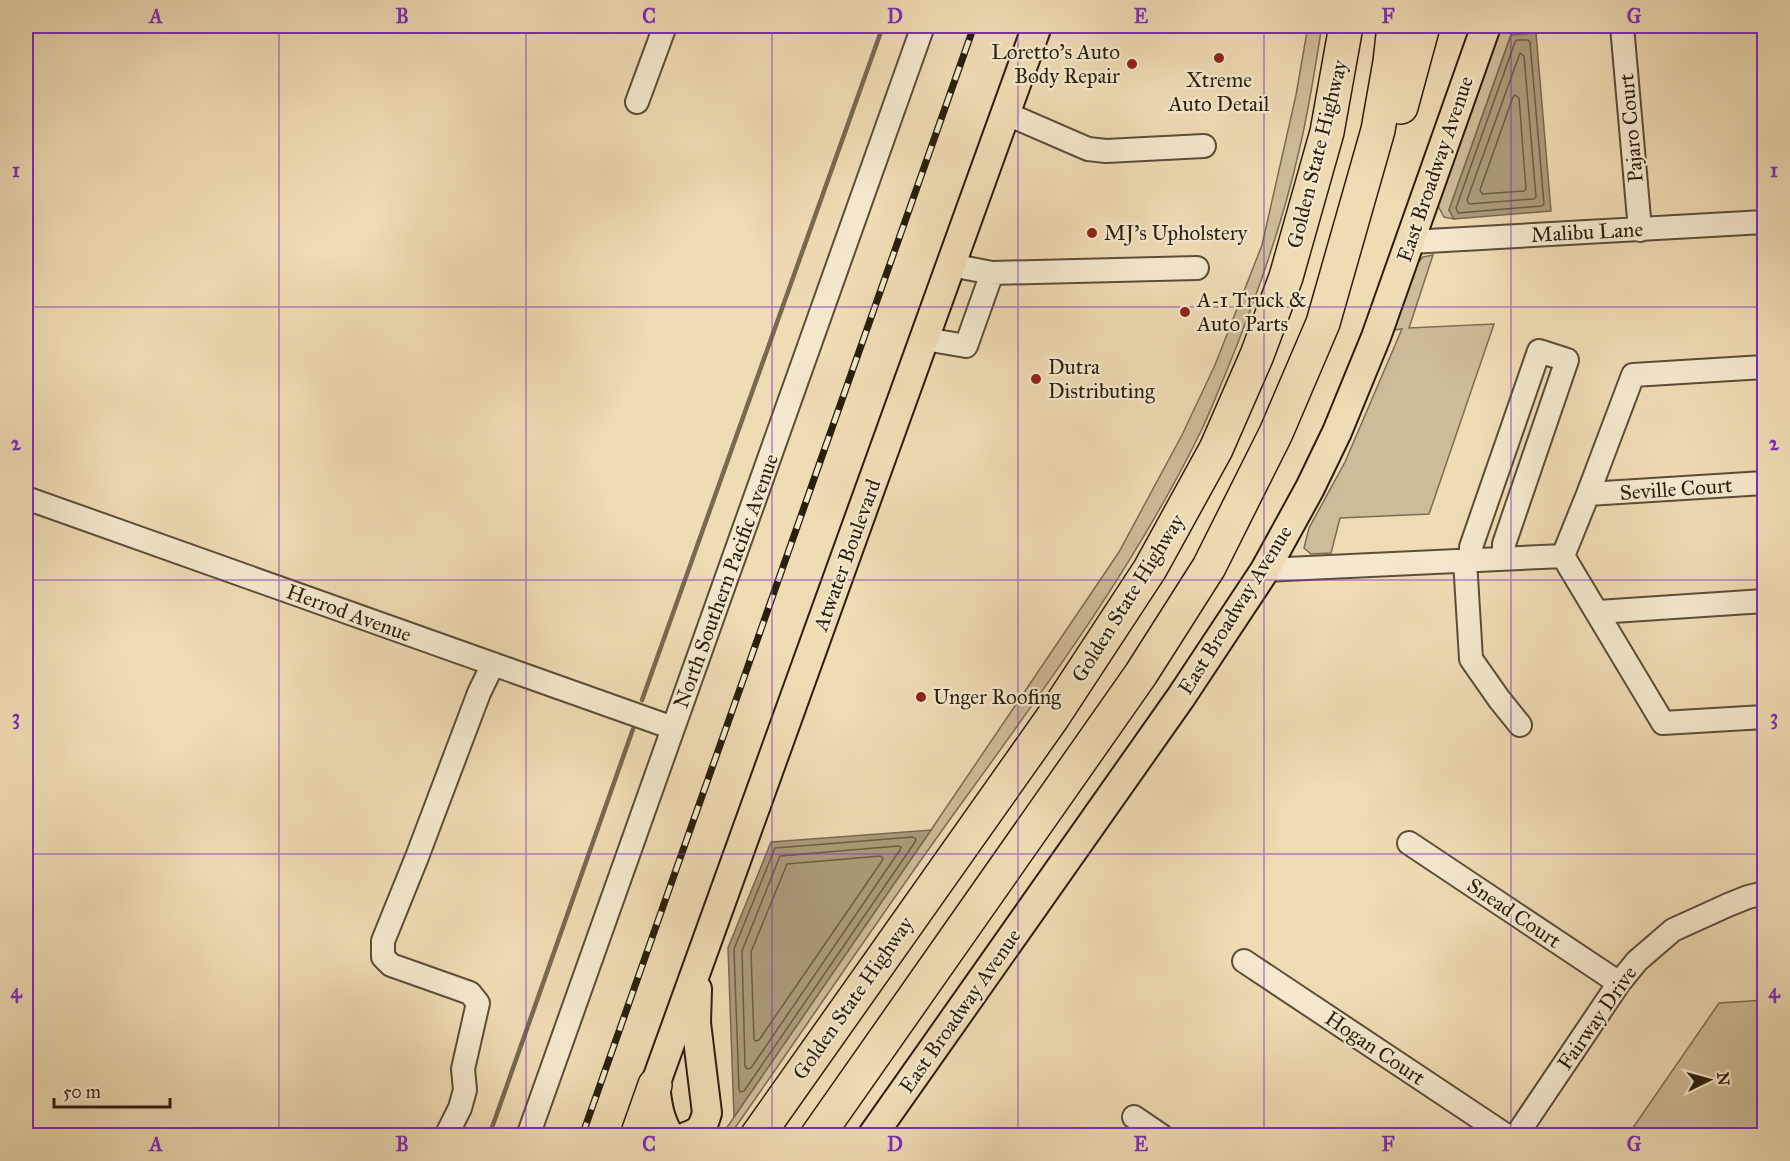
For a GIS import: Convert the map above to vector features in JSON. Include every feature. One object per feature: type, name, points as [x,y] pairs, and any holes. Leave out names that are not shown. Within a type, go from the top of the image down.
[{"type":"highway","name":"Golden State Highway","points":[[757,1136],[1053,717],[1150,569],[1216,449],[1257,355],[1286,277],[1327,132],[1347,26]]},
{"type":"highway","points":[[1323,323],[1378,130],[1394,26]]},
{"type":"highway","points":[[817,1136],[1141,674],[1209,567],[1276,433],[1323,323],[1381,174],[1423,26]]},
{"type":"highway","points":[[637,1136],[655,1085]]},
{"type":"main road","name":"Atwater Boulevard","points":[[655,1085],[1037,26]]},
{"type":"main road","name":"East Broadway Avenue","points":[[872,1136],[1181,697],[1265,570],[1310,488],[1376,337],[1486,26]]},
{"type":"main road","points":[[688,1136],[703,1126],[707,1113],[696,1023],[698,969]]},
{"type":"main road","points":[[655,1085],[659,1114],[663,1125],[672,1136]]},
{"type":"street","points":[[637,102],[664,26]]},
{"type":"street","name":"North Southern Pacific Avenue","points":[[528,1136],[923,26]]},
{"type":"street","name":"Pajaro Court","points":[[1622,26],[1640,230]]},
{"type":"street","points":[[1005,113],[1088,149],[1106,151],[1204,146]]},
{"type":"street","name":"Malibu Lane","points":[[1410,242],[1764,222]]},
{"type":"street","points":[[951,266],[992,273],[1197,268]]},
{"type":"street","points":[[925,339],[966,346],[992,273]]},
{"type":"street","points":[[1504,558],[1504,544],[1567,360],[1539,351],[1468,560],[1471,659],[1520,725]]},
{"type":"street","points":[[1563,555],[1633,375],[1764,367]]},
{"type":"street","name":"Seville Court","points":[[1588,494],[1764,483]]},
{"type":"street","name":"Herrod Avenue","points":[[26,498],[673,728]]},
{"type":"street","points":[[1265,570],[1563,555]]},
{"type":"street","points":[[1563,555],[1663,723],[1764,717]]},
{"type":"street","points":[[1598,612],[1764,601]]},
{"type":"street","points":[[446,1136],[460,1108],[465,1090],[463,1069],[478,1003],[470,993],[391,965],[383,957],[383,941],[479,693],[493,664]]},
{"type":"street","name":"Snead Court","points":[[1409,843],[1619,983]]},
{"type":"street","name":"Fairway Drive","points":[[1516,1136],[1619,983],[1643,955],[1673,930],[1728,904],[1764,893]]},
{"type":"street","name":"Hogan Court","points":[[1244,961],[1507,1136]]},
{"type":"street","points":[[1134,1117],[1162,1136]]},
{"type":"shaded area","points":[[1308,26],[1322,26],[1306,120],[1285,207],[1268,262],[1238,343],[1205,422],[1176,480],[1118,579],[1054,675],[896,895],[730,1135],[721,1136],[1119,552],[1182,435],[1215,365],[1262,245],[1296,95]]},
{"type":"shaded area","points":[[1502,26],[1514,26],[1449,210],[1454,219],[1444,217],[1438,206]]},
{"type":"shaded area","points":[[1433,255],[1409,328],[1494,324],[1429,514],[1340,518],[1331,553],[1311,554],[1304,548],[1309,528],[1345,462],[1402,329],[1393,330],[1416,265],[1423,257]]},
{"type":"shaded area","points":[[1764,1000],[1764,1135],[1628,1135],[1719,1003]]},
{"type":"water","points":[[1536,33],[1551,211],[1454,219],[1449,210],[1511,35]]},
{"type":"water","points":[[931,830],[734,1117],[728,948],[771,842]]},
{"type":"waterway","points":[[642,700],[883,26]]},
{"type":"waterway","points":[[489,1136],[633,729]]},
{"type":"railway","points":[[582,1136],[974,26]]},
{"type":"place","name":"Xtreme Auto Detail","points":[[1219,58]]},
{"type":"place","name":"Loretto's Auto Body Repair","points":[[1132,64]]},
{"type":"place","name":"MJ's Upholstery","points":[[1092,233]]},
{"type":"place","name":"A-1 Truck & Auto Parts","points":[[1185,312]]},
{"type":"place","name":"Dutra Distributing","points":[[1036,379]]},
{"type":"place","name":"Unger Roofing","points":[[921,697]]}]
